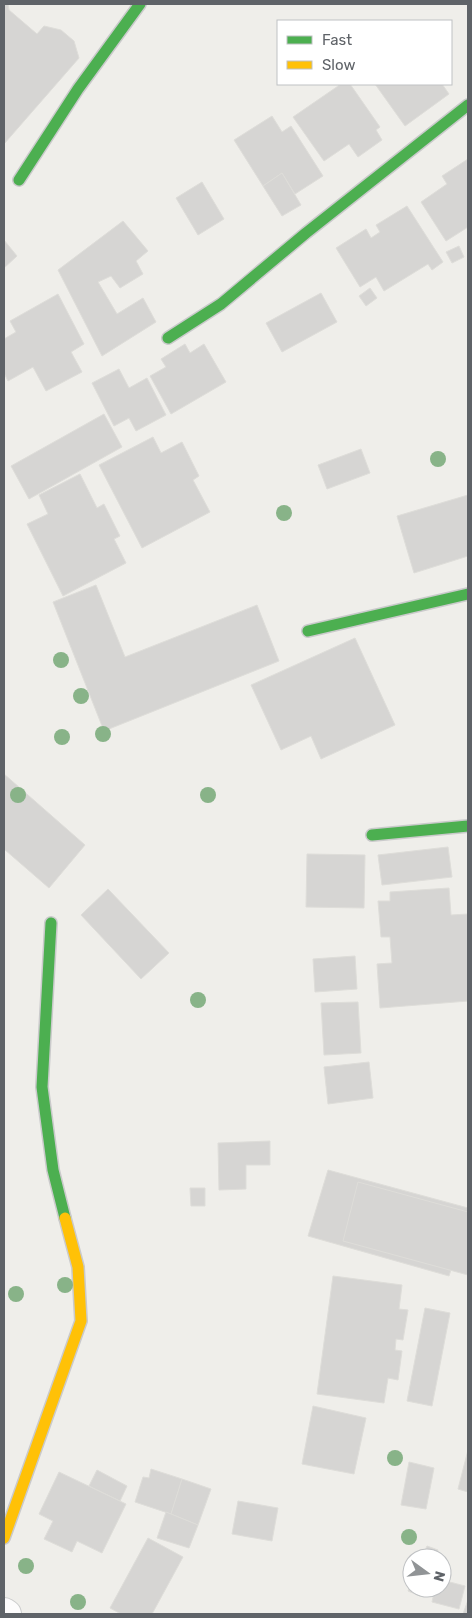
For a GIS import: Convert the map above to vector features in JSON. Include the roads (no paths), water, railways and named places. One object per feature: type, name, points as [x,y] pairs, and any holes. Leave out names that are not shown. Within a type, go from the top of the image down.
[{"type":"street","points":[[18,180],[78,89],[140,4]]},
{"type":"street","points":[[168,338],[220,304],[306,233],[468,105]]},
{"type":"street","points":[[308,631],[468,594]]},
{"type":"street","points":[[372,835],[468,826]]},
{"type":"street","points":[[4,1538],[80,1321],[78,1267],[53,1170],[42,1086],[51,923]]}]
